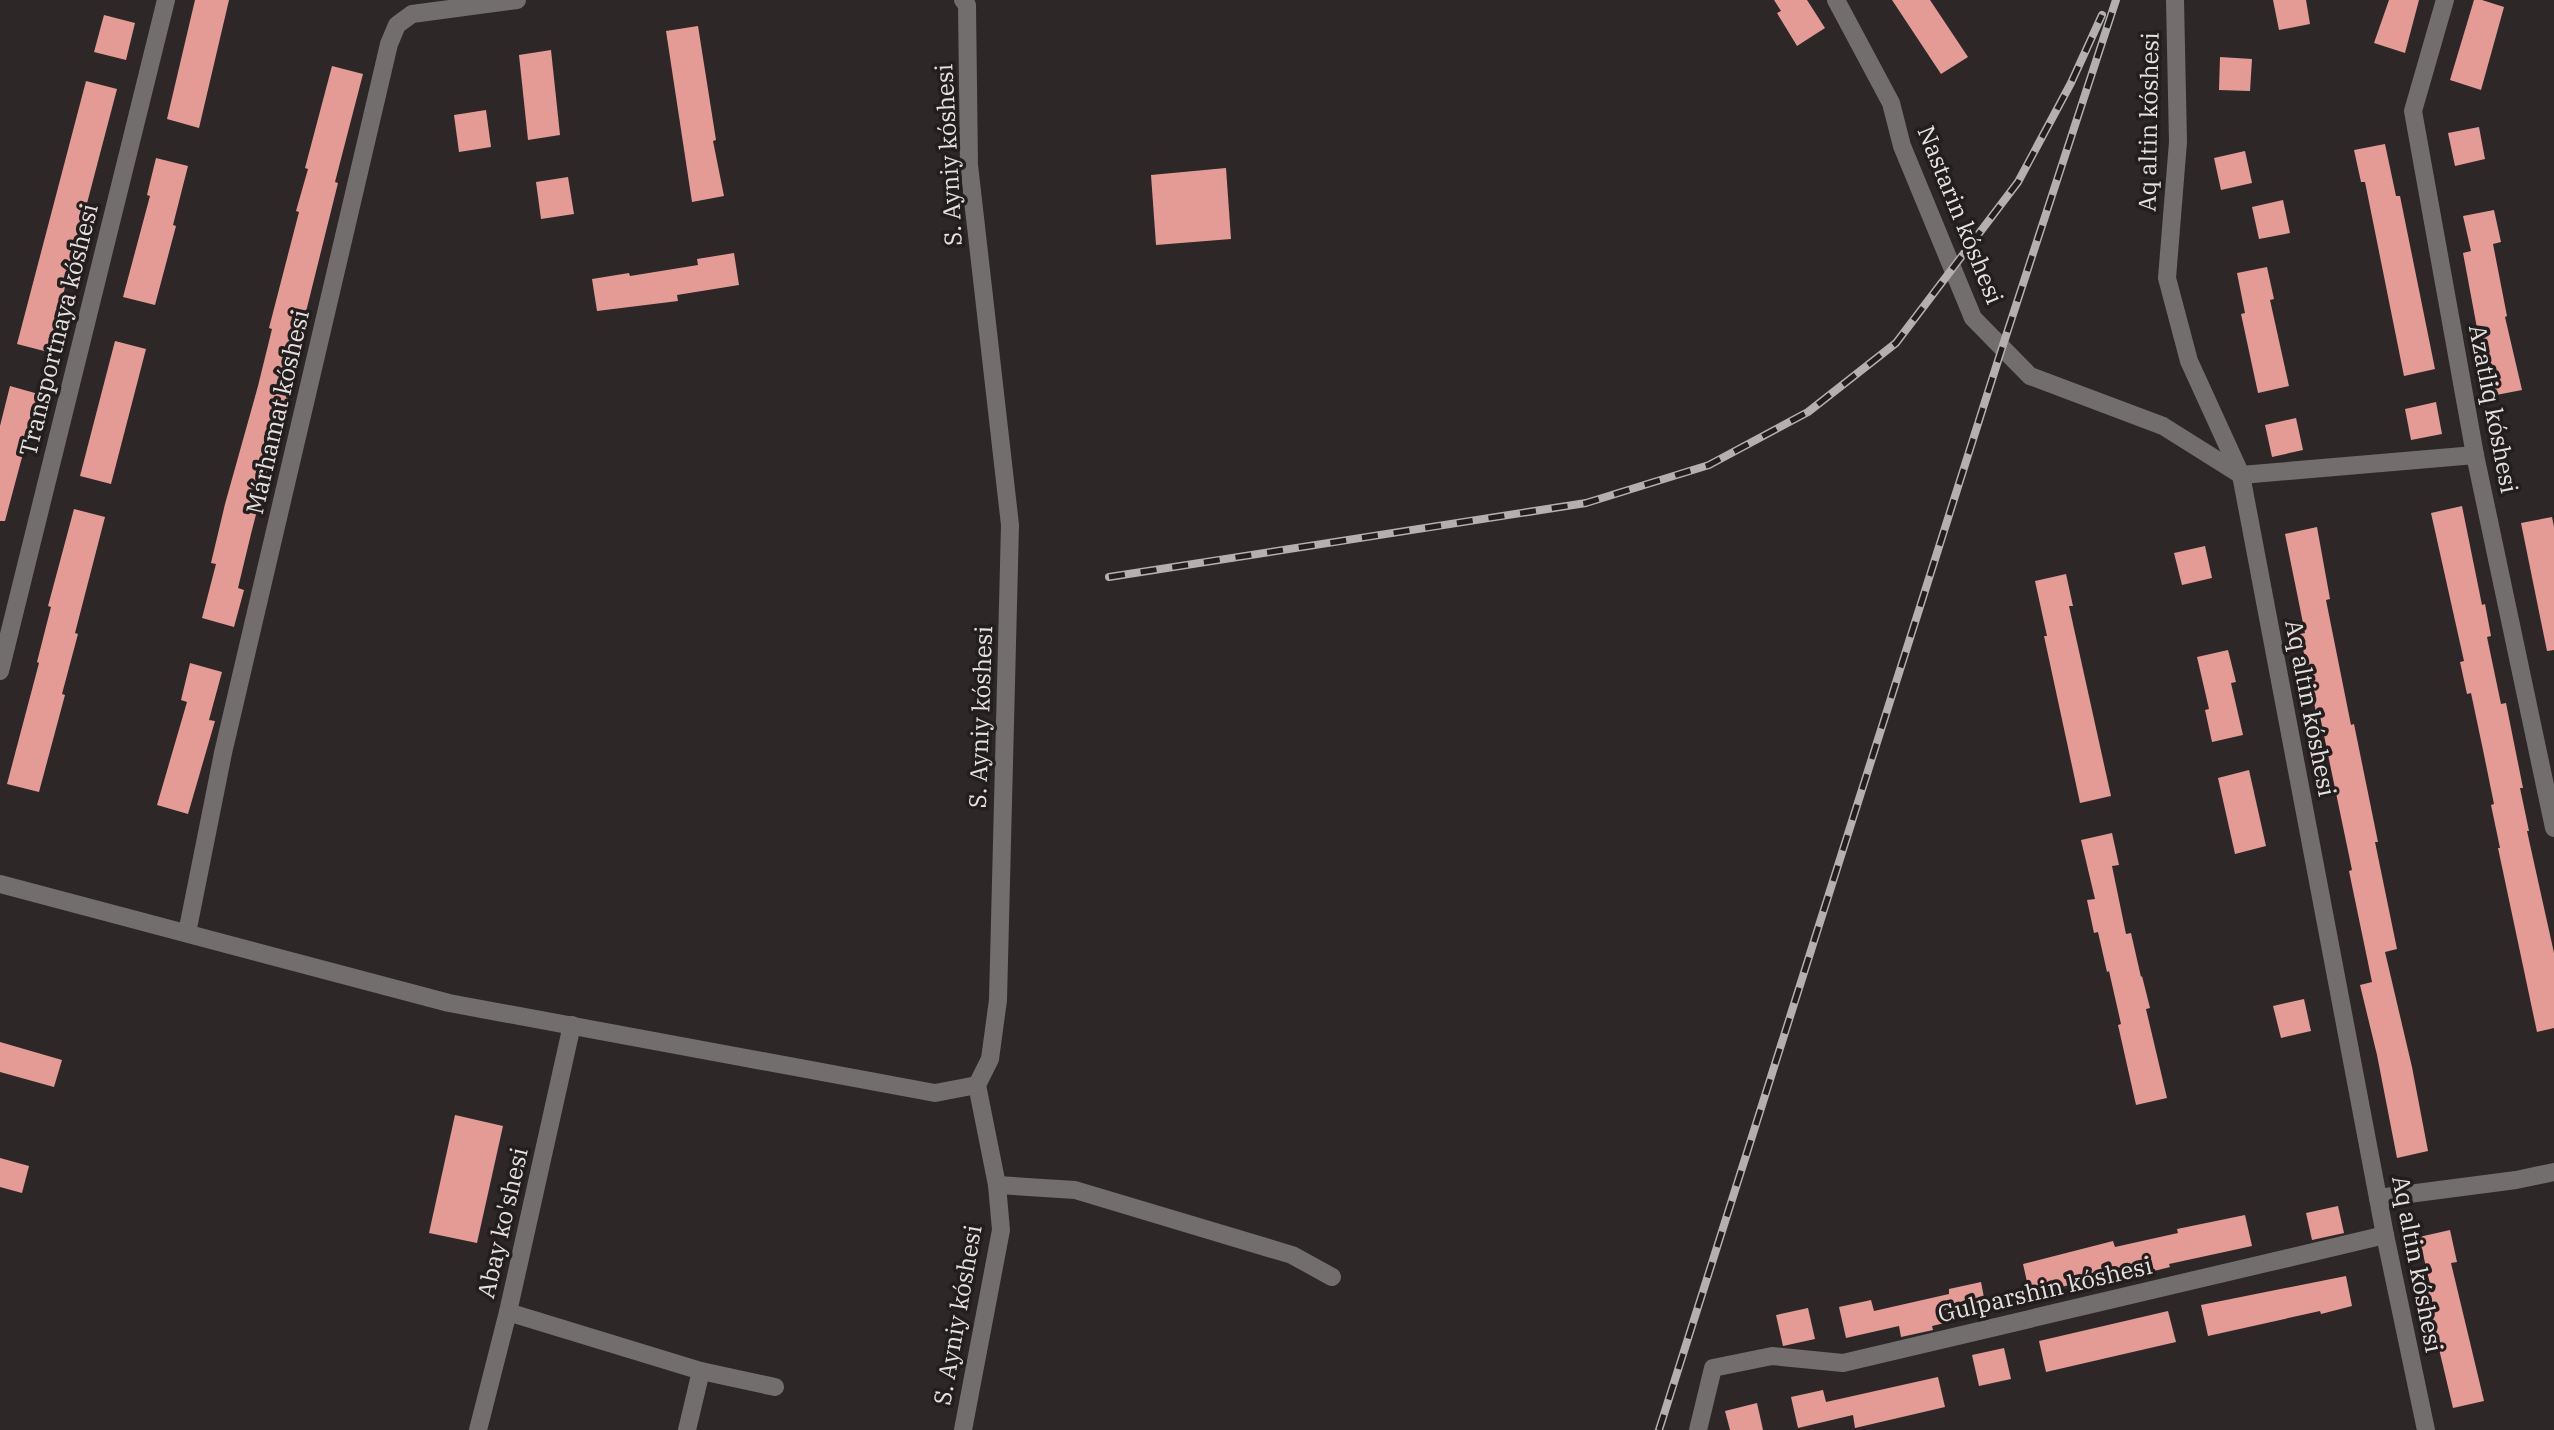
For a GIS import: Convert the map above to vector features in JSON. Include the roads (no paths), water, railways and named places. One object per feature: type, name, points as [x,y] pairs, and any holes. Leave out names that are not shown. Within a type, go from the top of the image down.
[{"type":"street","name":"Transportnaya kóshesi","points":[[0,671],[166,0]]},
{"type":"street","name":"Márhamat kóshesi","points":[[187,933],[223,753],[390,44],[397,25],[412,14],[517,0]]},
{"type":"street","name":"Nastarin kóshesi","points":[[1836,0],[1891,103],[1902,146],[1973,318],[2030,376],[2163,426],[2241,475]]},
{"type":"street","name":"Aq altin kóshesi","points":[[2175,0],[2178,142],[2167,278],[2189,361],[2241,475],[2385,1235],[2426,1430]]},
{"type":"street","name":"Azatliq kóshesi","points":[[2445,0],[2413,111],[2475,455],[2554,828]]},
{"type":"street","name":"S. Ayniy kóshesi","points":[[963,1430],[1001,1230],[997,1185],[977,1085],[990,1059],[998,1000],[1010,524],[969,166],[968,2]]},
{"type":"street","points":[[2241,475],[2475,455]]},
{"type":"street","points":[[0,884],[449,1003],[935,1093],[977,1085]]},
{"type":"street","name":"Abay ko'shesi","points":[[478,1430],[508,1312],[572,1025]]},
{"type":"street","points":[[2378,1198],[2516,1180],[2554,1172]]},
{"type":"street","points":[[997,1185],[1074,1189],[1292,1255],[1332,1277]]},
{"type":"street","name":"Gulparshin kóshesi","points":[[1698,1430],[1713,1368],[1773,1356],[1843,1363],[2385,1235]]},
{"type":"street","points":[[508,1312],[701,1371],[775,1387]]},
{"type":"street","points":[[687,1430],[701,1371]]},
{"type":"railway","points":[[1659,1430],[2002,348],[2116,0]]},
{"type":"railway","points":[[1109,577],[1586,503],[1709,465],[1808,412],[1896,343],[2018,182],[2071,83],[2102,15]]}]
